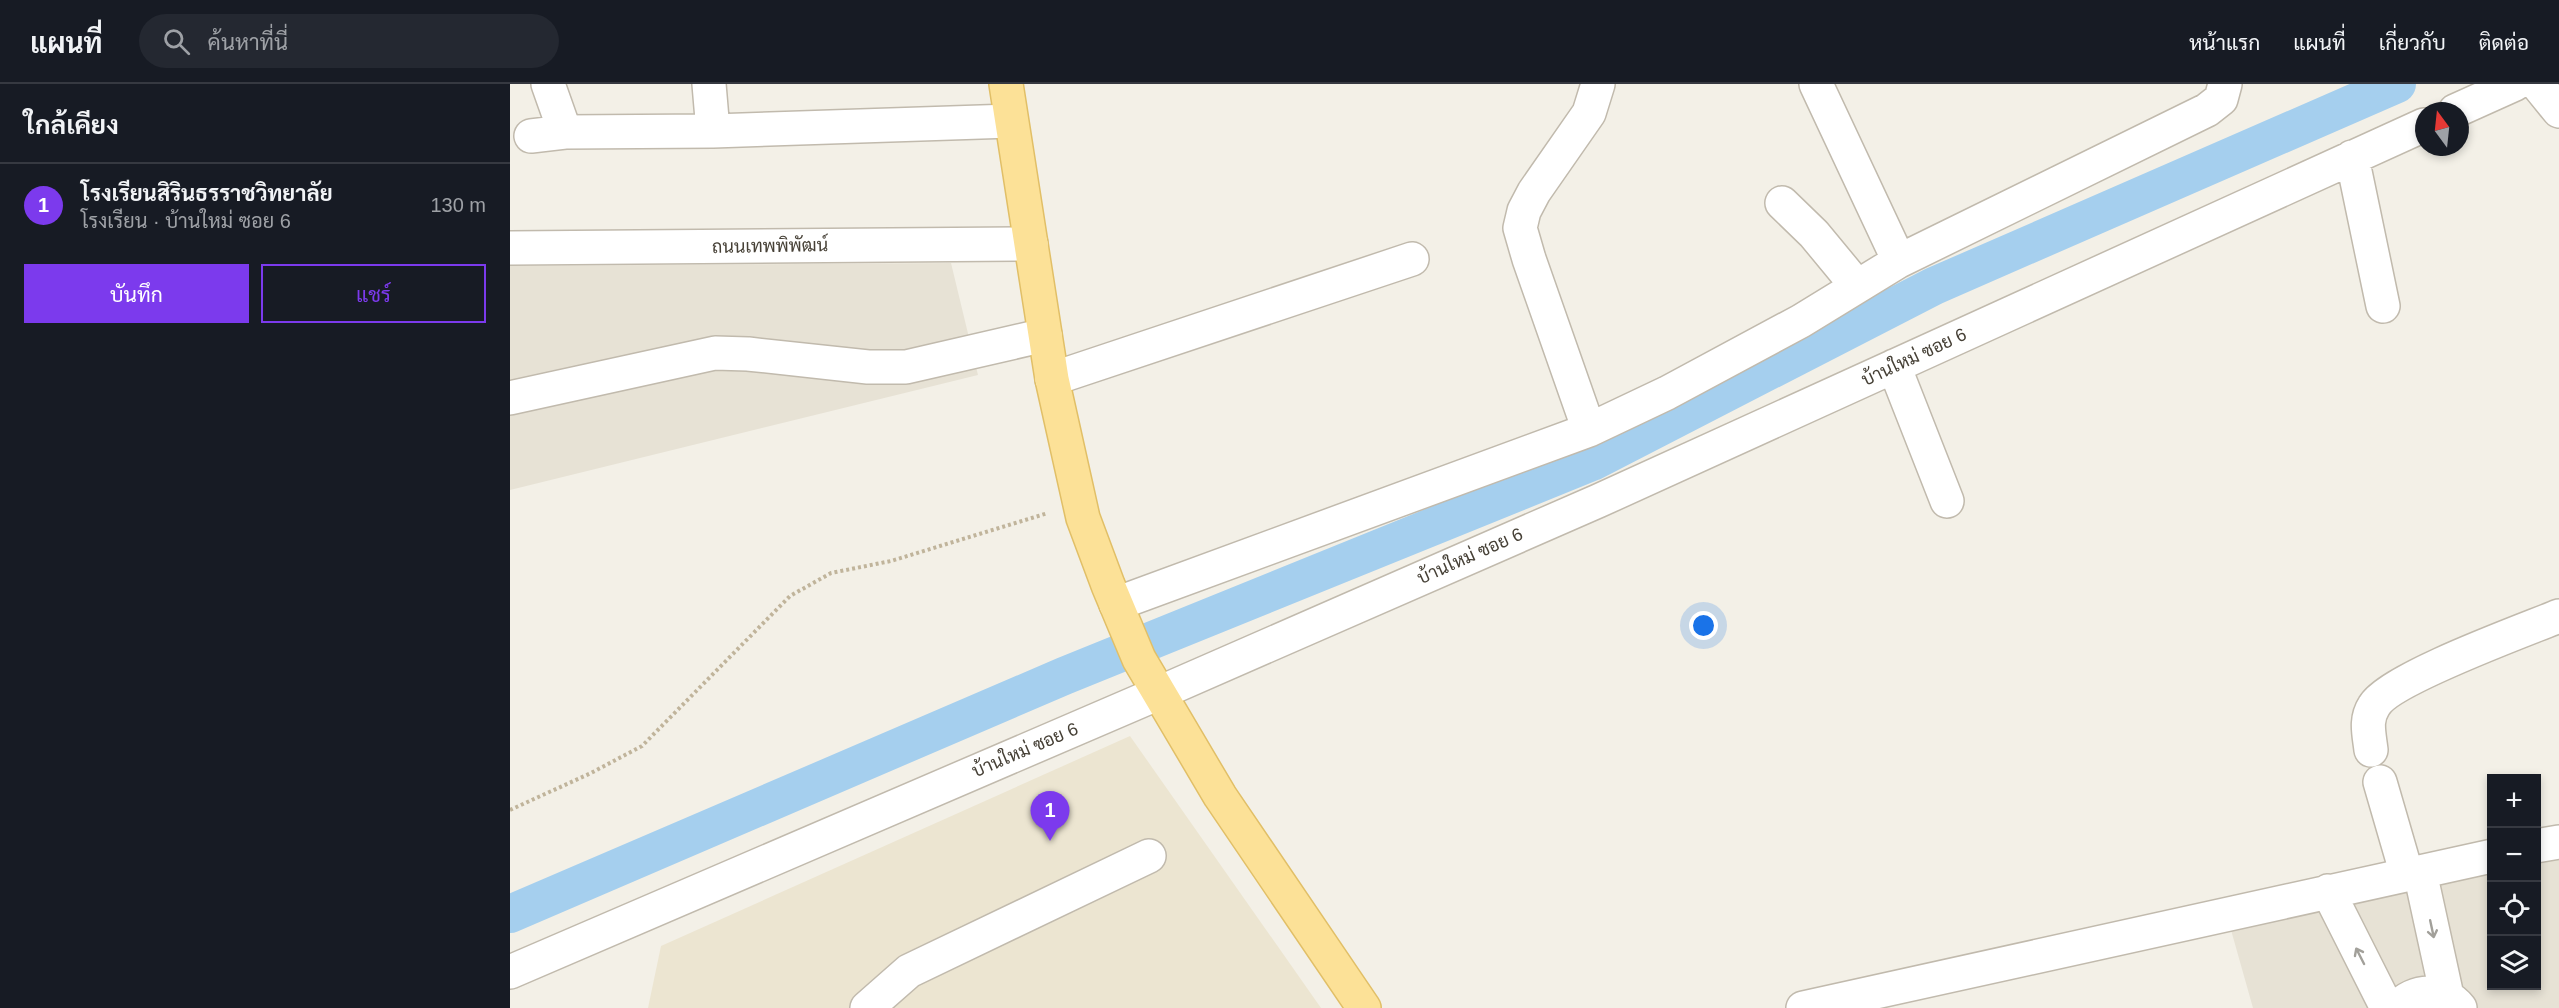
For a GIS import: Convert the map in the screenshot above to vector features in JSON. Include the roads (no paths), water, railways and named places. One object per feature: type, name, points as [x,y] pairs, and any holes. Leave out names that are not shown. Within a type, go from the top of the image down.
[{"type":"main road","points":[[1005,84],[1052,379],[1080,504],[1121,617],[1139,659],[1220,796],[1364,1008]]},
{"type":"street","points":[[548,84],[565,132]]},
{"type":"street","points":[[709,84],[713,131]]},
{"type":"street","points":[[1589,430],[1520,228],[1524,211],[1534,192],[1589,113],[1598,84]]},
{"type":"street","points":[[1816,84],[1899,261]]},
{"type":"street","points":[[1121,617],[1589,430],[1687,382],[1801,321],[1899,261],[2207,111],[2221,99],[2225,84]]},
{"type":"street","points":[[2469,105],[2515,84]]},
{"type":"street","points":[[2537,84],[2559,111]]},
{"type":"street","points":[[531,136],[565,132],[713,131],[1011,121]]},
{"type":"street","name":"บ้านใหม่ ซอย 6","points":[[510,972],[1598,501],[2415,129]]},
{"type":"street","points":[[2352,157],[2383,306]]},
{"type":"street","points":[[1782,203],[1814,234],[1857,286]]},
{"type":"street","name":"ถนนเทพพิพัฒน์","points":[[510,249],[1030,244]]},
{"type":"street","points":[[1052,379],[1412,259]]},
{"type":"street","points":[[510,398],[715,353],[748,354],[868,367],[906,367],[1045,335]]},
{"type":"street","points":[[1894,366],[1947,501]]},
{"type":"street","points":[[2371,750],[2367,720],[2375,703],[2392,690],[2469,652],[2559,616]]},
{"type":"street","points":[[2380,783],[2413,874],[2454,1002]]},
{"type":"street","points":[[2541,845],[2559,842]]},
{"type":"street","points":[[867,1008],[909,971],[1149,856]]},
{"type":"street","points":[[1803,1008],[2487,857]]},
{"type":"street","points":[[2328,891],[2386,1008]]},
{"type":"street","points":[[2397,1008],[2408,997],[2421,993],[2454,1002]]},
{"type":"waterway","points":[[510,914],[1064,676],[1592,462],[1934,286],[2397,84]]},
{"type":"place","name":"โรงเรียนสิรินธรราชวิทยาลัย","points":[[1050,841]]}]
